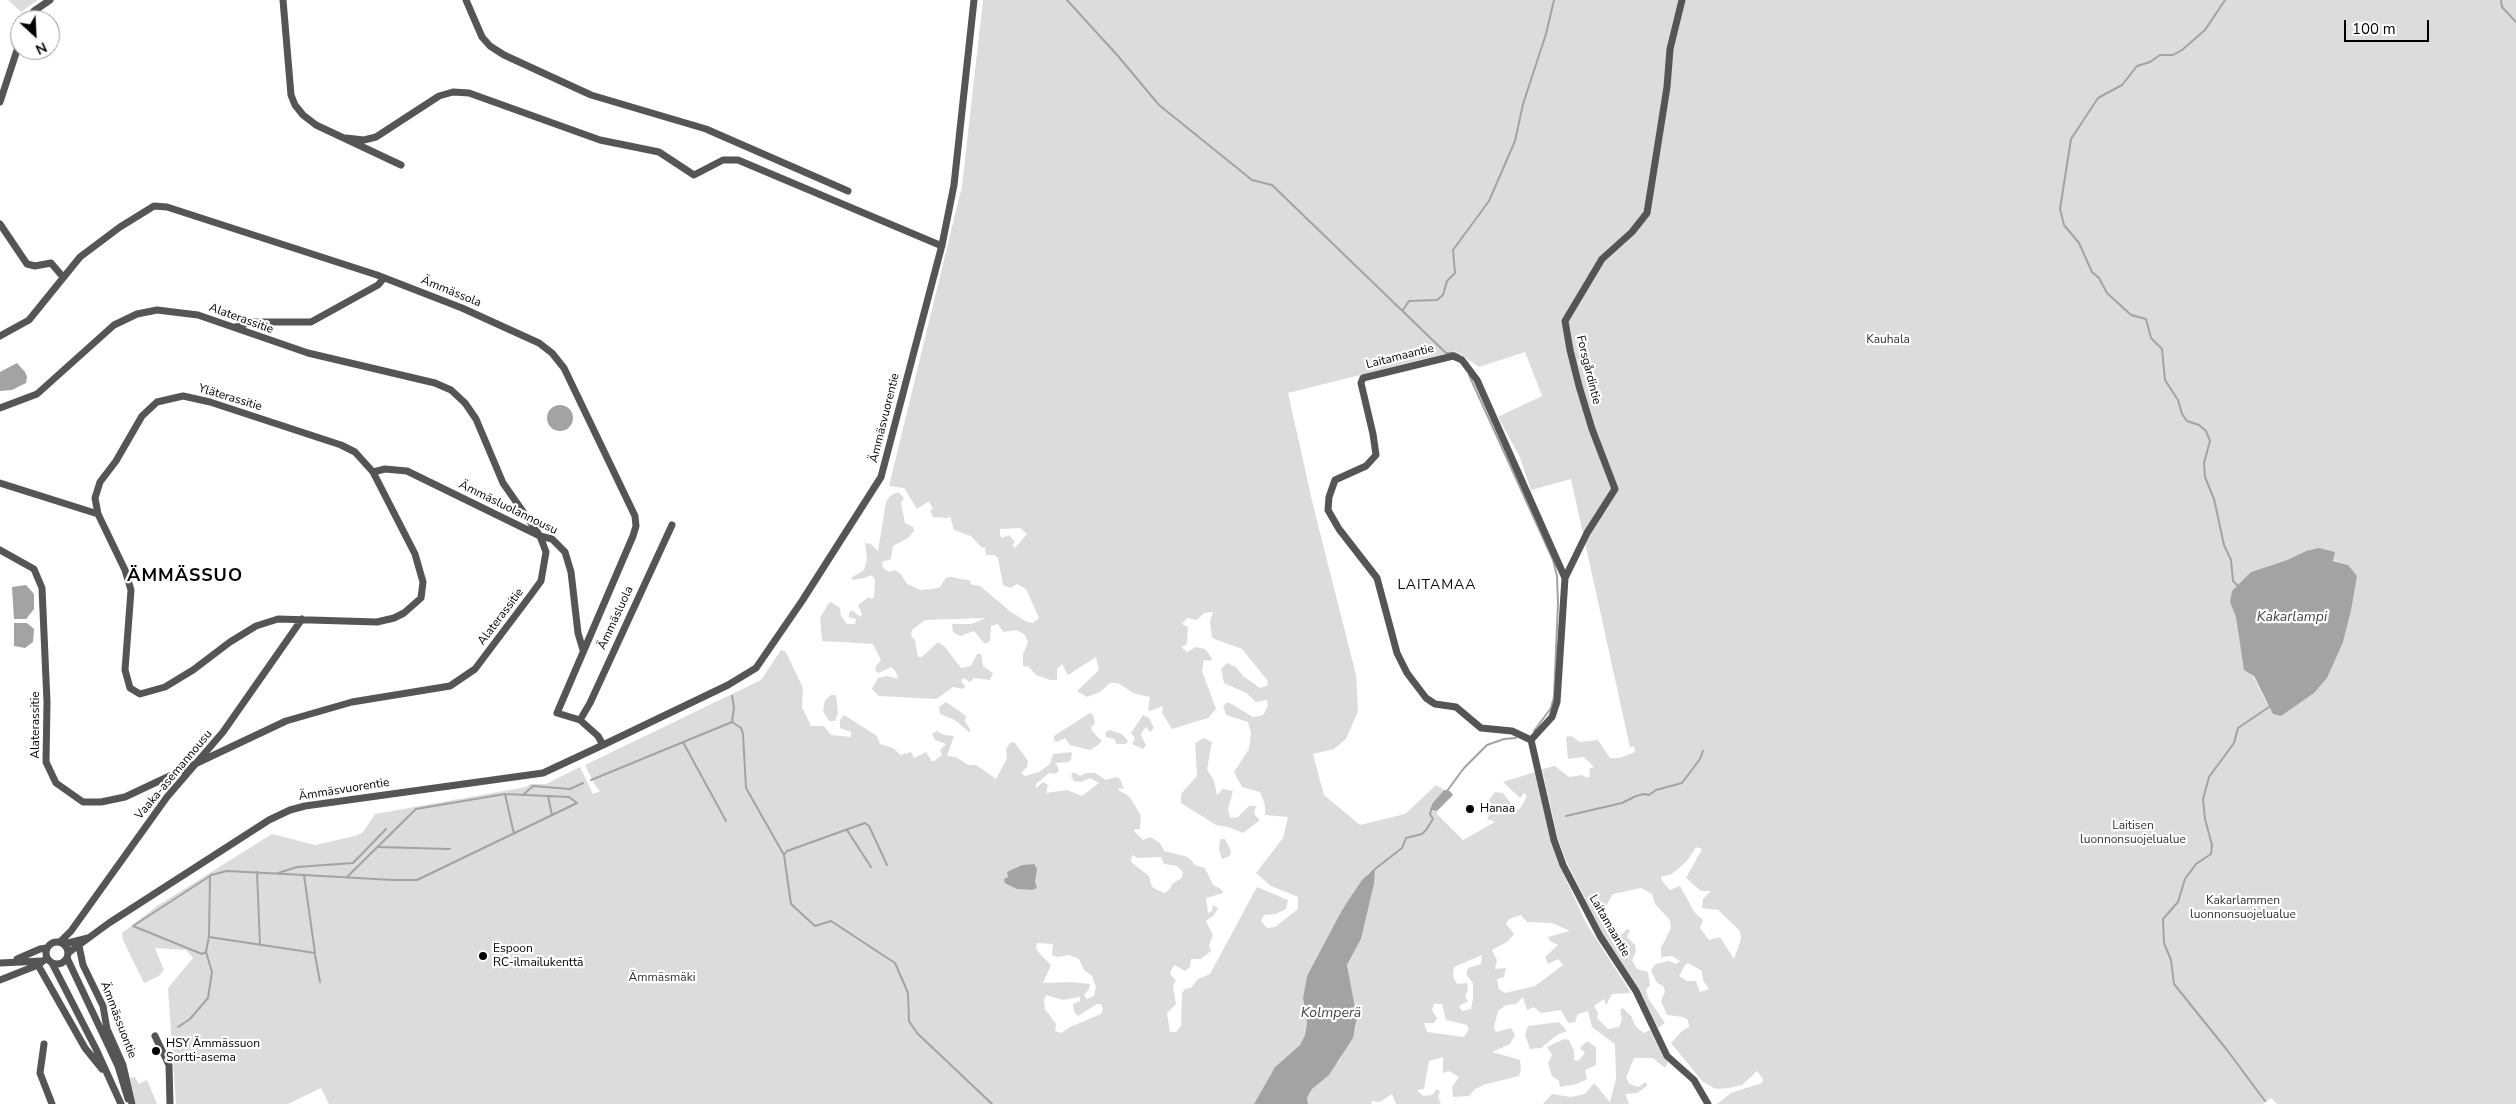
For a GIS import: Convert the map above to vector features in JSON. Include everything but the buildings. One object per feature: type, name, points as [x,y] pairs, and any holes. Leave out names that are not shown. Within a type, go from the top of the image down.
[{"type":"street","points":[[37,10],[50,0]]},
{"type":"street","points":[[283,0],[291,95],[295,105],[303,115],[316,125],[401,165]]},
{"type":"street","points":[[466,0],[482,37],[490,46],[504,55],[591,95],[706,129],[848,191]]},
{"type":"street","name":"Ämmäsvuorentie","points":[[89,938],[269,820],[290,810],[305,806],[542,772],[740,679],[756,668],[765,658],[881,477],[942,246],[954,185],[974,0]]},
{"type":"street","name":"Forsgårdintie","points":[[1565,578],[1587,533],[1615,489],[1592,429],[1579,386],[1570,350],[1566,321],[1602,259],[1632,232],[1647,213],[1652,194],[1656,147],[1667,87],[1670,48],[1682,0]]},
{"type":"street","points":[[0,102],[14,60]]},
{"type":"street","points":[[346,138],[364,140],[376,137],[440,96],[454,92],[469,93],[600,140],[659,152],[694,175],[723,160],[738,160],[942,246]]},
{"type":"street","name":"Ämmässola","points":[[0,336],[29,320],[80,257],[120,226],[154,206],[167,207],[384,278],[462,308],[539,343],[552,353],[564,368],[635,516],[636,526],[557,713],[580,720]]},
{"type":"street","points":[[0,224],[27,264],[35,266],[51,263],[63,277]]},
{"type":"street","points":[[234,327],[253,322],[311,322],[378,285],[384,278]]},
{"type":"street","name":"Alaterassitie","points":[[0,408],[37,394],[114,325],[137,314],[157,310],[179,311],[234,327],[273,343],[308,353],[435,382],[451,390],[465,403],[476,419],[503,483],[540,536],[546,552],[541,581],[486,655],[461,680],[450,686],[352,702],[286,721],[124,797],[101,802],[83,802],[56,784],[46,762],[47,702],[42,588],[34,569],[0,550]]},
{"type":"street","name":"Laitamaantie","points":[[1453,356],[1462,360],[1476,380],[1565,578],[1557,702],[1552,717],[1531,740],[1512,731],[1481,728],[1456,707],[1436,704],[1426,698],[1400,658],[1377,578],[1331,516],[1328,504],[1333,482],[1366,466],[1376,455],[1361,384],[1363,378],[1453,356]]},
{"type":"street","name":"Yläterassitie","points":[[183,396],[210,402],[341,445],[355,452],[373,472],[415,554],[423,582],[421,598],[404,613],[394,618],[377,622],[278,619],[256,626],[165,687],[140,694],[130,688],[125,670],[131,590],[125,570],[98,514],[95,498],[100,482],[116,460],[142,416],[157,402],[183,396]]},
{"type":"street","name":"Ämmäsluolannousu","points":[[373,472],[385,469],[407,471],[540,536],[552,539],[565,552],[571,572],[578,633],[583,650]]},
{"type":"street","points":[[0,482],[98,514]]},
{"type":"street","name":"Ämmäsluola","points":[[580,720],[590,703],[672,525]]},
{"type":"street","name":"Vaaka-asemannousu","points":[[62,943],[167,797],[202,759],[223,732],[302,619]]},
{"type":"street","points":[[580,720],[598,736],[603,745]]},
{"type":"street","name":"Laitamaantie","points":[[1531,740],[1554,840],[1563,865],[1600,936],[1636,991],[1667,1056],[1694,1080],[1708,1104]]},
{"type":"street","points":[[12,962],[46,948],[52,943],[89,938]]},
{"type":"street","points":[[0,964],[45,962],[60,964],[89,938]]},
{"type":"street","points":[[62,943],[67,956]]},
{"type":"street","name":"Ämmässuontie","points":[[79,946],[83,965],[103,1006],[107,1029],[123,1065],[132,1104]]},
{"type":"street","points":[[46,948],[45,962],[84,1048],[108,1076]]},
{"type":"street","name":"Ämmässuontie","points":[[67,956],[118,1066],[123,1089],[132,1104]]},
{"type":"street","points":[[0,980],[45,962]]},
{"type":"street","points":[[45,962],[108,1076],[121,1104]]},
{"type":"street","points":[[155,1037],[168,1060],[170,1104]]},
{"type":"street","points":[[44,1044],[40,1073],[52,1104]]},
{"type":"green space","points":[[8,0],[38,0],[24,10],[19,10]]},
{"type":"green space","points":[[983,0],[2516,0],[2516,1104],[2277,1104],[2271,1098],[2263,1104],[1717,1104],[1731,1093],[1762,1083],[1763,1079],[1757,1071],[1742,1085],[1716,1089],[1703,1082],[1671,1043],[1682,1031],[1689,1027],[1688,1020],[1683,1017],[1667,1015],[1661,1001],[1665,991],[1663,986],[1657,983],[1651,970],[1656,964],[1668,961],[1676,964],[1680,961],[1672,956],[1661,957],[1661,948],[1671,928],[1670,920],[1655,904],[1652,894],[1641,888],[1613,894],[1606,906],[1605,919],[1612,930],[1621,935],[1627,929],[1630,930],[1627,937],[1635,945],[1636,951],[1632,960],[1637,969],[1648,972],[1650,985],[1646,990],[1648,998],[1665,1023],[1658,1028],[1639,988],[1603,934],[1567,863],[1558,839],[1542,769],[1555,766],[1569,777],[1582,775],[1587,778],[1590,776],[1589,769],[1594,767],[1584,757],[1568,759],[1566,737],[1571,736],[1580,742],[1598,740],[1610,758],[1620,758],[1635,752],[1634,746],[1630,747],[1571,479],[1531,490],[1520,457],[1498,417],[1542,396],[1525,352],[1479,367],[1456,351],[1288,393],[1313,505],[1356,675],[1358,711],[1346,739],[1334,749],[1313,754],[1324,795],[1360,825],[1405,814],[1436,785],[1444,790],[1432,804],[1432,810],[1437,811],[1437,814],[1463,840],[1495,822],[1487,819],[1490,814],[1487,803],[1495,792],[1503,793],[1516,810],[1520,809],[1527,796],[1524,793],[1520,798],[1503,782],[1535,772],[1557,860],[1586,923],[1631,993],[1612,994],[1606,1005],[1604,999],[1594,1006],[1598,1013],[1597,1018],[1608,1029],[1619,1027],[1622,1020],[1620,1010],[1623,1008],[1631,1016],[1636,1027],[1644,1033],[1650,1030],[1668,1062],[1665,1068],[1653,1058],[1634,1058],[1626,1078],[1630,1084],[1638,1087],[1646,1082],[1647,1086],[1637,1093],[1625,1094],[1628,1104],[1543,1104],[1552,1094],[1571,1097],[1585,1094],[1594,1083],[1610,1102],[1616,1079],[1615,1044],[1592,1027],[1588,1011],[1578,1014],[1575,1022],[1568,1023],[1561,1010],[1541,1013],[1534,1007],[1527,1010],[1523,997],[1516,1004],[1506,1005],[1498,1011],[1494,1027],[1496,1032],[1511,1028],[1515,1035],[1510,1044],[1492,1052],[1520,1060],[1521,1070],[1519,1076],[1486,1084],[1475,1089],[1469,1096],[1453,1097],[1452,1087],[1459,1077],[1449,1071],[1443,1073],[1443,1057],[1429,1061],[1424,1089],[1417,1090],[1423,1096],[1432,1095],[1437,1089],[1440,1091],[1438,1097],[1441,1104],[1396,1104],[1392,1094],[1380,1102],[1371,1101],[1372,1104],[1308,1104],[1307,1098],[1312,1089],[1339,1061],[1356,1028],[1357,1018],[1347,965],[1361,939],[1374,884],[1369,872],[1342,910],[1307,976],[1303,998],[1307,1023],[1305,1035],[1300,1045],[1275,1067],[1254,1104],[329,1104],[321,1088],[288,1104],[176,1104],[168,988],[193,958],[186,950],[155,948],[164,970],[159,976],[144,983],[123,940],[122,933],[157,906],[272,834],[315,845],[355,836],[363,832],[375,814],[526,787],[530,784],[546,784],[580,767],[593,794],[600,791],[585,765],[761,680],[781,650],[786,652],[803,688],[802,707],[811,726],[824,726],[831,735],[851,737],[851,732],[840,728],[840,720],[844,715],[877,736],[880,744],[893,748],[901,755],[911,752],[914,758],[926,752],[934,761],[942,755],[940,750],[946,744],[935,740],[932,734],[937,731],[944,735],[954,736],[947,756],[956,757],[968,765],[976,765],[996,779],[1007,758],[1006,749],[1011,742],[1015,743],[1028,761],[1027,767],[1021,773],[1025,776],[1039,772],[1050,764],[1053,754],[1072,752],[1071,760],[1056,763],[1059,771],[1055,774],[1049,773],[1036,784],[1036,788],[1043,782],[1048,785],[1046,793],[1067,790],[1082,796],[1099,783],[1090,778],[1081,782],[1074,781],[1071,776],[1073,772],[1080,776],[1086,773],[1095,773],[1106,780],[1116,777],[1120,779],[1124,789],[1119,788],[1118,790],[1129,796],[1141,816],[1140,829],[1135,829],[1134,831],[1143,840],[1150,837],[1160,843],[1164,851],[1188,857],[1195,865],[1205,868],[1213,885],[1221,889],[1223,893],[1206,898],[1208,913],[1212,911],[1213,905],[1218,908],[1214,915],[1206,921],[1213,935],[1209,945],[1211,951],[1201,959],[1191,959],[1190,967],[1185,971],[1175,965],[1172,968],[1170,974],[1176,981],[1173,986],[1176,1004],[1167,1013],[1170,1032],[1176,1032],[1181,1026],[1182,993],[1185,989],[1191,988],[1198,979],[1210,974],[1257,887],[1288,900],[1286,909],[1276,914],[1264,915],[1261,921],[1267,928],[1275,927],[1298,909],[1298,897],[1271,886],[1256,873],[1283,838],[1288,817],[1265,815],[1265,805],[1260,792],[1242,787],[1234,772],[1249,749],[1251,733],[1248,722],[1226,715],[1223,706],[1228,702],[1253,717],[1263,715],[1268,706],[1267,700],[1256,702],[1246,693],[1224,683],[1221,669],[1227,663],[1236,667],[1243,676],[1260,688],[1267,686],[1268,681],[1242,649],[1212,638],[1210,622],[1213,612],[1204,613],[1197,620],[1187,618],[1182,624],[1188,627],[1187,644],[1181,647],[1187,652],[1196,647],[1205,649],[1212,658],[1211,661],[1204,660],[1202,671],[1216,709],[1208,718],[1172,729],[1162,713],[1163,706],[1148,710],[1150,697],[1133,693],[1118,683],[1110,683],[1100,692],[1087,697],[1077,691],[1099,670],[1096,657],[1068,675],[1062,664],[1057,669],[1057,680],[1050,680],[1036,675],[1029,667],[1023,666],[1023,654],[1028,642],[1025,635],[1017,630],[1003,632],[998,624],[991,626],[990,641],[985,644],[974,631],[960,636],[953,632],[952,624],[971,624],[986,618],[925,620],[912,630],[911,636],[915,640],[918,657],[922,657],[938,642],[945,647],[961,668],[971,666],[977,654],[981,654],[983,666],[993,673],[990,680],[974,678],[970,682],[964,678],[961,681],[965,686],[963,689],[953,687],[936,699],[879,696],[872,689],[878,678],[887,676],[898,679],[896,672],[891,667],[879,673],[875,671],[876,666],[881,660],[873,644],[822,641],[820,618],[828,604],[831,602],[840,608],[841,616],[847,624],[855,624],[856,619],[849,617],[849,613],[852,610],[860,617],[862,614],[858,605],[869,597],[871,599],[874,597],[875,579],[871,575],[853,580],[851,578],[864,570],[867,559],[865,543],[871,544],[878,551],[886,502],[890,496],[898,492],[904,498],[901,503],[905,523],[913,527],[914,531],[908,538],[893,546],[891,559],[882,562],[883,568],[889,572],[895,570],[901,574],[907,584],[921,590],[939,588],[946,578],[951,577],[971,581],[970,584],[980,586],[1011,612],[1027,622],[1033,623],[1039,618],[1026,589],[1017,584],[1011,588],[1003,585],[998,558],[995,555],[986,555],[985,547],[982,548],[971,536],[954,530],[950,516],[948,518],[933,517],[930,510],[933,509],[929,501],[917,509],[904,488],[889,486],[962,186]],"holes":[[[1020,528],[1027,534],[1015,548],[1012,545],[1015,542],[1009,535],[1002,538],[1000,529]],[[2306,551],[2348,565],[2334,661],[2327,678],[2267,703],[2253,676],[2239,630],[2233,591],[2251,572],[2287,560]],[[1696,847],[1702,849],[1686,878],[1701,891],[1711,891],[1703,899],[1702,908],[1718,910],[1740,931],[1741,939],[1734,959],[1720,937],[1709,940],[1700,928],[1703,920],[1695,913],[1680,886],[1670,890],[1661,877],[1672,874],[1687,861]],[[1132,855],[1138,858],[1161,857],[1164,864],[1177,866],[1183,872],[1182,878],[1172,884],[1170,889],[1164,893],[1152,887],[1149,876],[1131,862]],[[1037,869],[1032,890],[1017,889],[1008,877]],[[1521,915],[1527,922],[1552,923],[1570,931],[1548,937],[1550,941],[1558,945],[1545,957],[1548,964],[1558,959],[1563,965],[1535,986],[1505,993],[1499,989],[1497,979],[1504,977],[1506,968],[1495,969],[1497,960],[1492,950],[1507,942],[1514,934],[1506,924],[1509,919]],[[1037,943],[1053,944],[1052,955],[1057,957],[1069,955],[1079,959],[1084,970],[1092,976],[1096,987],[1094,996],[1087,999],[1084,995],[1089,989],[1090,984],[1072,982],[1043,983],[1051,965],[1039,953],[1036,948]],[[1482,955],[1481,964],[1468,968],[1466,974],[1473,983],[1471,1009],[1462,1011],[1459,1006],[1468,1001],[1465,996],[1468,990],[1467,983],[1457,984],[1453,976],[1454,967]],[[1688,963],[1702,971],[1703,980],[1709,989],[1700,992],[1696,981],[1687,981],[1679,976]],[[1046,995],[1063,1000],[1080,997],[1080,1001],[1073,1004],[1074,1012],[1078,1016],[1097,1004],[1101,1004],[1103,1009],[1101,1014],[1070,1027],[1061,1033],[1055,1031],[1056,1024],[1045,1009],[1044,1000]],[[1434,1004],[1442,1004],[1446,1020],[1467,1025],[1469,1029],[1464,1037],[1427,1032],[1424,1023],[1434,1023],[1437,1018],[1432,1010]]]},
{"type":"green space","points":[[831,695],[836,695],[838,713],[835,721],[829,721],[823,711],[825,700]]},
{"type":"green space","points":[[946,702],[966,716],[965,721],[971,731],[969,732],[955,720],[940,714],[939,707]]},
{"type":"green space","points":[[1090,713],[1093,715],[1095,724],[1091,727],[1092,731],[1102,741],[1098,745],[1090,750],[1070,745],[1065,738],[1057,742],[1054,740],[1054,736]]},
{"type":"green space","points":[[1143,715],[1149,718],[1154,728],[1150,732],[1146,727],[1142,732],[1141,735],[1146,745],[1143,749],[1132,744],[1135,738],[1131,733]]},
{"type":"green space","points":[[1109,730],[1122,734],[1128,741],[1126,744],[1116,744],[1115,739],[1106,737],[1105,733]]},
{"type":"green space","points":[[1204,738],[1212,742],[1207,769],[1214,781],[1217,795],[1223,789],[1233,791],[1228,809],[1230,818],[1238,817],[1249,806],[1256,806],[1254,814],[1260,820],[1243,833],[1216,825],[1181,803],[1181,794],[1197,776],[1195,743]]},
{"type":"green space","points":[[1220,839],[1225,839],[1231,851],[1230,856],[1222,859],[1219,850]]},
{"type":"green space","points":[[1559,1022],[1567,1031],[1557,1035],[1541,1048],[1530,1049],[1525,1035],[1528,1026]]},
{"type":"green space","points":[[1564,1039],[1569,1040],[1574,1051],[1574,1060],[1578,1061],[1585,1053],[1580,1048],[1587,1041],[1596,1047],[1596,1065],[1585,1070],[1587,1079],[1577,1084],[1560,1087],[1559,1081],[1552,1076],[1548,1063],[1552,1055],[1547,1047]]},
{"type":"green space","points":[[135,1077],[139,1084],[147,1080],[157,1104],[136,1104],[130,1078]]},
{"type":"water","points":[[17,363],[25,372],[27,377],[26,383],[12,390],[0,391],[0,372]]},
{"type":"water","points":[[560,405],[569,409],[573,418],[569,427],[560,431],[551,427],[547,418],[551,409]]},
{"type":"water","name":"Kakarlampi","points":[[2319,548],[2335,552],[2333,561],[2348,565],[2357,576],[2343,642],[2327,678],[2314,693],[2281,716],[2273,714],[2254,676],[2244,670],[2236,617],[2230,602],[2232,591],[2251,572]]},
{"type":"water","points":[[26,585],[34,594],[34,609],[26,619],[14,619],[12,587]]},
{"type":"water","points":[[14,623],[27,623],[34,629],[33,642],[25,648],[14,646]]},
{"type":"water","points":[[1444,790],[1450,791],[1453,795],[1437,811],[1432,810],[1432,804]]},
{"type":"water","points":[[1034,864],[1037,869],[1035,882],[1037,888],[1032,890],[1017,889],[1005,883],[1004,879],[1008,877],[1007,872],[1022,865]]},
{"type":"water","name":"Kolmperä","points":[[1375,868],[1374,884],[1361,939],[1347,965],[1357,1018],[1353,1038],[1329,1075],[1312,1089],[1307,1098],[1308,1104],[1254,1104],[1275,1067],[1300,1045],[1305,1035],[1307,1023],[1303,998],[1307,976],[1342,910],[1362,880]]},
{"type":"waterway","points":[[1067,0],[1159,105],[1252,180],[1272,185],[1446,353],[1459,355]]},
{"type":"waterway","points":[[1403,310],[1409,301],[1437,300],[1443,295],[1447,281],[1455,273],[1453,250],[1489,201],[1515,141],[1523,104],[1546,34],[1554,0]]},
{"type":"waterway","points":[[2225,0],[2205,30],[2182,50],[2173,55],[2160,55],[2150,62],[2137,66],[2122,85],[2098,98],[2071,139],[2060,209],[2064,225],[2079,243],[2092,272],[2099,278],[2107,293],[2131,315],[2146,319],[2151,338],[2162,349],[2165,380],[2178,400],[2182,414],[2187,421],[2199,425],[2206,431],[2210,441],[2204,463],[2205,477],[2214,499],[2224,545],[2231,560],[2233,581],[2238,586]]},
{"type":"waterway","points":[[2501,0],[2502,7],[2516,22]]},
{"type":"waterway","points":[[1469,375],[1553,560],[1557,576],[1558,603],[1554,697],[1551,708],[1534,731]]},
{"type":"waterway","points":[[591,780],[732,722],[734,707],[732,696]]},
{"type":"waterway","points":[[2265,1101],[2174,984],[2171,960],[2164,943],[2163,919],[2178,902],[2185,879],[2196,864],[2211,854],[2212,845],[2205,819],[2203,799],[2209,777],[2234,743],[2238,728],[2269,707]]},
{"type":"waterway","points":[[732,722],[741,728],[743,734],[746,788],[784,855],[791,904],[815,926],[831,921],[895,963],[908,993],[909,1021],[917,1033],[992,1104]]},
{"type":"waterway","points":[[1447,791],[1464,768],[1487,745],[1504,739],[1516,738]]},
{"type":"waterway","points":[[683,742],[726,821]]},
{"type":"waterway","points":[[1566,816],[1622,803],[1636,796],[1649,795],[1656,790],[1682,783],[1700,759],[1703,751]]},
{"type":"waterway","points":[[523,795],[533,786],[570,789],[583,783]]},
{"type":"waterway","points":[[505,794],[514,834]]},
{"type":"waterway","points":[[304,875],[393,880],[417,880],[577,803],[569,797],[505,794],[416,809],[347,877]]},
{"type":"waterway","points":[[548,796],[552,815]]},
{"type":"waterway","points":[[1375,869],[1402,848],[1406,838],[1422,834],[1426,830],[1433,819],[1430,814],[1432,807]]},
{"type":"waterway","points":[[784,855],[787,851],[865,823],[869,826],[887,865]]},
{"type":"waterway","points":[[278,873],[297,867],[353,863],[386,829]]},
{"type":"waterway","points":[[847,830],[871,867]]},
{"type":"waterway","points":[[378,847],[450,849]]},
{"type":"waterway","points":[[209,937],[315,953],[304,875],[227,871],[211,875]]},
{"type":"waterway","points":[[257,872],[260,945]]},
{"type":"waterway","points":[[178,1027],[190,1019],[208,998],[212,972],[206,952],[209,936],[210,876],[133,926],[202,954],[206,952]]},
{"type":"waterway","points":[[315,955],[320,982]]},
{"type":"place","name":"Hanaa","points":[[1470,809]]},
{"type":"place","name":"Espoon RC-ilmailukenttä","points":[[483,956]]},
{"type":"place","name":"HSY Ämmässuon Sortti-asema","points":[[156,1051]]},
{"type":"district","name":"ÄMMÄSSUO","points":[[185,577]]},
{"type":"district","name":"LAITAMAA","points":[[1437,586]]},
{"type":"park label","name":"Kauhala","points":[[1888,340]]},
{"type":"park label","name":"Laitisen luonnonsuojelualue","points":[[2133,833]]},
{"type":"park label","name":"Kakarlammen luonnonsuojelualue","points":[[2243,908]]},
{"type":"park label","name":"Ämmäsmäki","points":[[662,978]]}]
